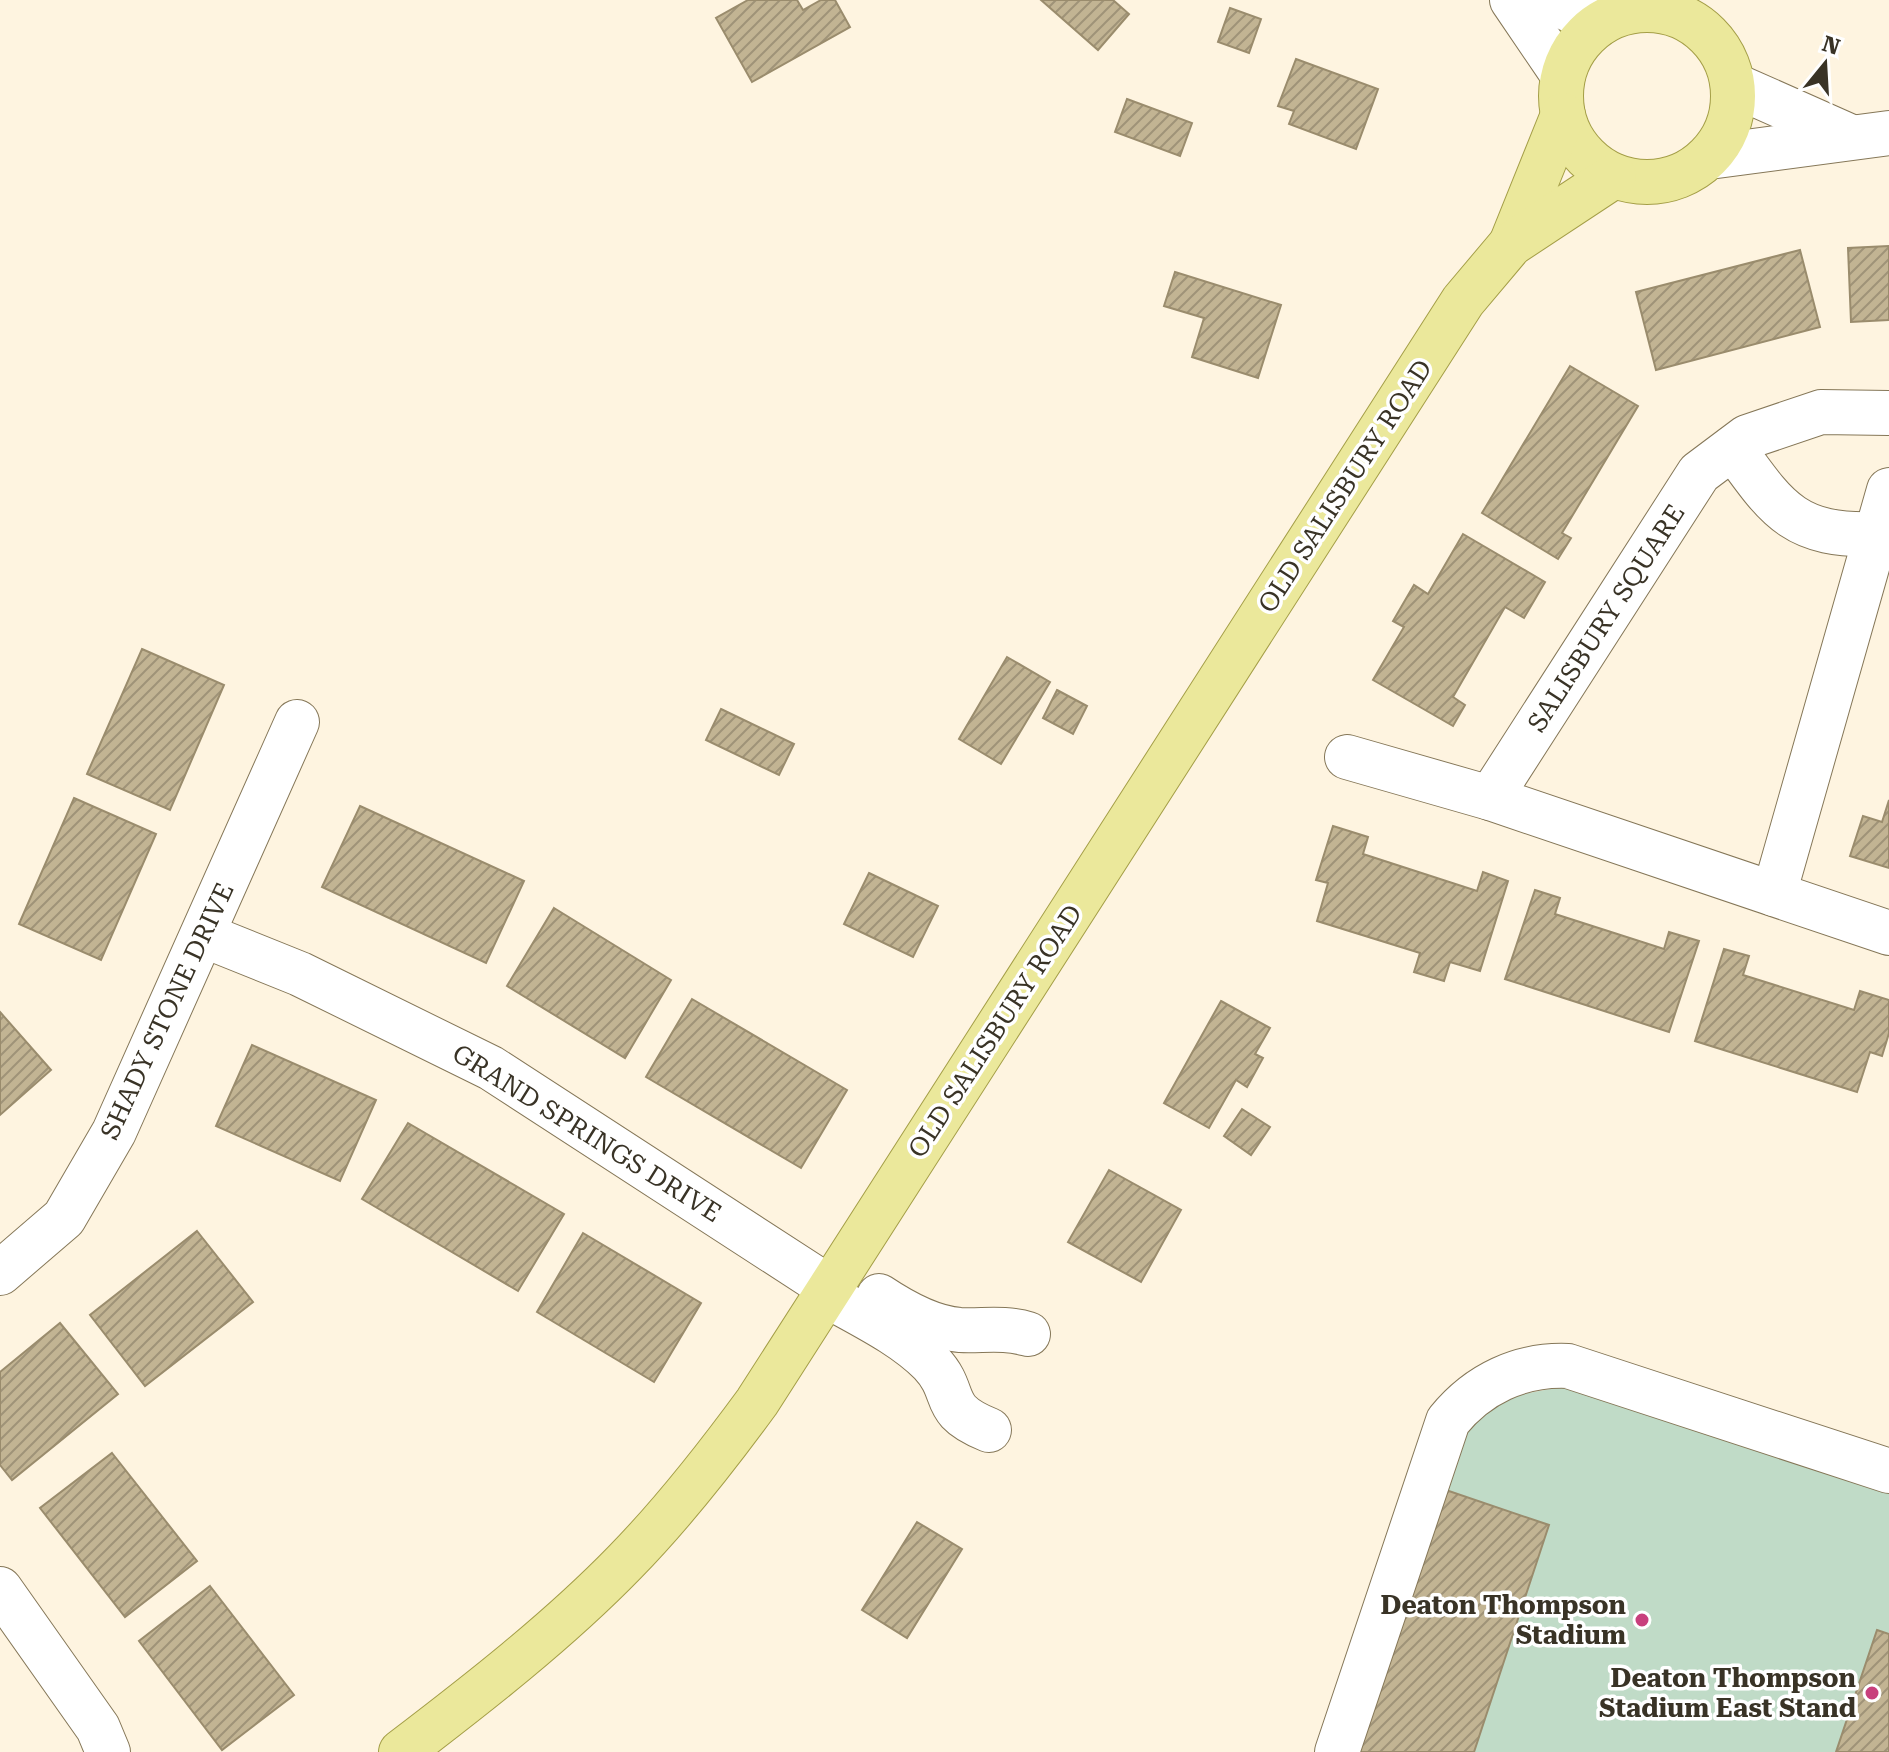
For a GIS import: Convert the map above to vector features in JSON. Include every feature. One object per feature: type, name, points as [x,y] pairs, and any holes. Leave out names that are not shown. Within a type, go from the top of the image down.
[{"type":"main road","points":[[1563,95],[1573,141],[1590,161],[1614,176],[1638,182],[1664,181],[1689,173],[1709,157],[1725,136],[1733,111],[1734,85],[1725,58],[1709,35],[1686,9],[1620,12]]},
{"type":"main road","name":"OLD SALISBURY ROAD","points":[[1511,244],[1563,95],[1571,56],[1620,12]]},
{"type":"main road","name":"OLD SALISBURY ROAD","points":[[401,1752],[475,1696],[623,1564],[693,1487],[757,1402],[833,1285],[1463,301],[1511,244],[1614,176]]},
{"type":"street","points":[[1512,0],[1563,95]]},
{"type":"street","points":[[1549,0],[1620,12]]},
{"type":"street","points":[[1734,85],[1869,135]]},
{"type":"street","points":[[1709,157],[1869,135]]},
{"type":"street","name":"SALISBURY SQUARE","points":[[1490,798],[1699,473],[1747,437],[1821,412],[1889,413]]},
{"type":"street","points":[[1733,448],[1769,497],[1794,519],[1839,536],[1876,534]]},
{"type":"street","points":[[1774,894],[1889,490]]},
{"type":"street","name":"SHADY STONE DRIVE","points":[[0,1273],[64,1218],[114,1132],[297,722]]},
{"type":"street","points":[[1347,757],[1490,798],[1889,933]]},
{"type":"street","name":"GRAND SPRINGS DRIVE","points":[[203,935],[300,974],[491,1068],[833,1285]]},
{"type":"street","points":[[833,1285],[932,1324],[959,1330],[1008,1328],[1028,1334]]},
{"type":"street","points":[[833,1285],[932,1365],[953,1408],[967,1421],[989,1430]]},
{"type":"street","points":[[1337,1752],[1448,1421],[1463,1403],[1513,1372],[1547,1365],[1568,1366],[1889,1471]]},
{"type":"street","points":[[0,1589],[98,1728],[108,1752]]},
{"type":"green space","name":"Deaton Thompson Stadium","points":[[1589,1382],[1889,1483],[1889,1752],[1352,1752],[1463,1426],[1506,1397]]},
{"type":"building","points":[[748,0],[797,0],[803,10],[821,0],[835,0],[850,27],[752,82],[716,18]]},
{"type":"building","points":[[1041,0],[1113,0],[1129,14],[1098,50]]},
{"type":"building","points":[[1230,8],[1261,19],[1249,53],[1218,42]]},
{"type":"building","points":[[1296,59],[1378,89],[1356,149],[1289,124],[1294,111],[1278,106]]},
{"type":"building","points":[[1127,99],[1192,123],[1180,156],[1115,132]]},
{"type":"building","points":[[1889,246],[1889,320],[1851,322],[1848,248]]},
{"type":"building","points":[[1800,250],[1820,327],[1656,370],[1636,292]]},
{"type":"building","points":[[1175,272],[1281,305],[1258,378],[1192,357],[1204,318],[1164,306]]},
{"type":"building","points":[[1570,366],[1638,406],[1562,533],[1571,538],[1558,559],[1482,513]]},
{"type":"building","points":[[1463,534],[1545,582],[1524,618],[1505,607],[1453,697],[1465,705],[1453,726],[1373,680],[1404,627],[1393,621],[1414,585],[1428,594]]},
{"type":"building","points":[[142,649],[224,685],[170,810],[87,774]]},
{"type":"building","points":[[1007,657],[1050,682],[1001,764],[959,739]]},
{"type":"building","points":[[1057,690],[1087,706],[1073,734],[1043,718]]},
{"type":"building","points":[[721,709],[794,744],[779,775],[706,740]]},
{"type":"building","points":[[74,798],[156,834],[101,960],[19,924]]},
{"type":"building","points":[[1889,800],[1889,868],[1850,856],[1863,816],[1882,822]]},
{"type":"building","points":[[360,806],[524,881],[486,963],[322,887]]},
{"type":"building","points":[[1333,826],[1368,837],[1363,854],[1477,891],[1483,872],[1508,881],[1480,971],[1450,962],[1444,981],[1414,972],[1420,953],[1317,921],[1328,883],[1316,880]]},
{"type":"building","points":[[869,873],[938,906],[913,957],[844,924]]},
{"type":"building","points":[[1535,890],[1560,898],[1555,914],[1664,949],[1669,932],[1699,941],[1669,1032],[1505,979]]},
{"type":"building","points":[[554,908],[671,980],[625,1058],[507,986]]},
{"type":"building","points":[[1724,949],[1749,956],[1743,975],[1854,1010],[1860,991],[1889,1000],[1889,1033],[1882,1056],[1870,1052],[1857,1092],[1695,1041]]},
{"type":"building","points":[[692,999],[847,1090],[801,1168],[646,1077]]},
{"type":"building","points":[[1221,1001],[1270,1028],[1255,1054],[1263,1058],[1247,1087],[1236,1080],[1209,1128],[1164,1103]]},
{"type":"building","points":[[0,1012],[51,1070],[0,1115]]},
{"type":"building","points":[[252,1045],[376,1100],[340,1181],[216,1126]]},
{"type":"building","points":[[1242,1109],[1270,1127],[1251,1155],[1224,1136]]},
{"type":"building","points":[[408,1123],[564,1214],[518,1291],[362,1199]]},
{"type":"building","points":[[1109,1170],[1181,1210],[1141,1282],[1068,1242]]},
{"type":"building","points":[[197,1231],[253,1302],[145,1386],[90,1315]]},
{"type":"building","points":[[583,1233],[701,1303],[654,1382],[537,1312]]},
{"type":"building","points":[[60,1323],[118,1394],[12,1480],[0,1465],[0,1372]]},
{"type":"building","points":[[112,1453],[197,1561],[125,1617],[40,1508]]},
{"type":"building","points":[[1440,1488],[1549,1525],[1474,1752],[1352,1752]]},
{"type":"building","points":[[917,1522],[962,1549],[907,1638],[862,1610]]},
{"type":"building","points":[[210,1586],[294,1695],[222,1750],[139,1641]]},
{"type":"building","name":"Deaton Thompson Stadium East Stand","points":[[1877,1630],[1889,1634],[1889,1752],[1836,1752]]},
{"type":"place","name":"Deaton Thompson Stadium","points":[[1642,1620]]},
{"type":"place","name":"Deaton Thompson Stadium East Stand","points":[[1872,1693]]}]
